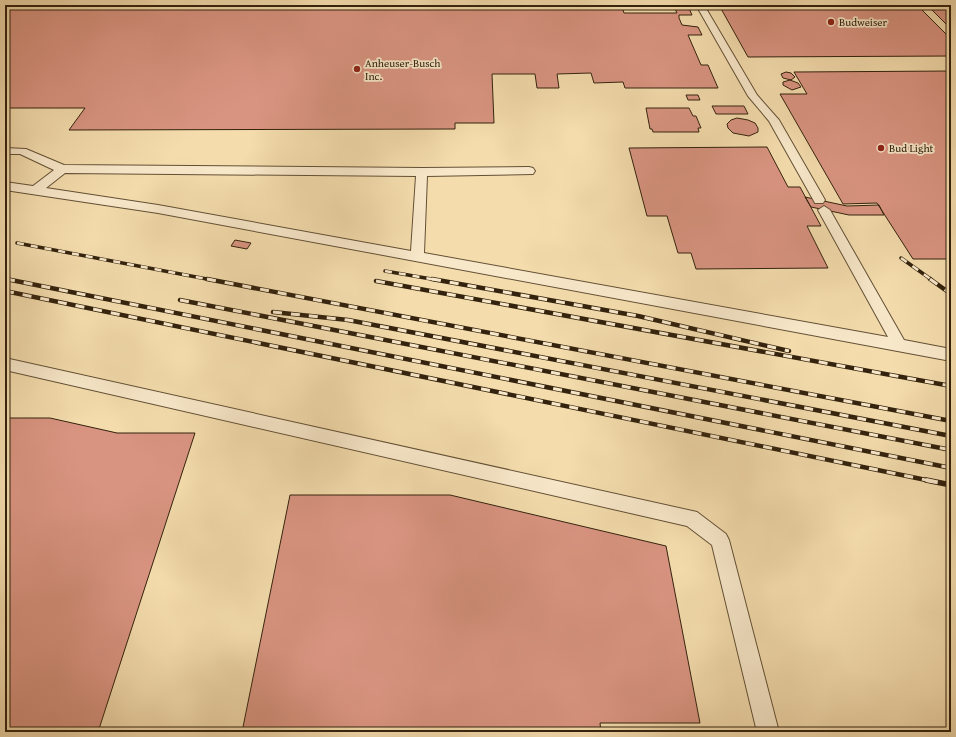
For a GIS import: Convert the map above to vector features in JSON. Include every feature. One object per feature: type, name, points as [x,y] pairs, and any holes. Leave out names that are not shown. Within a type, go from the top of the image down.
[{"type":"lane","points":[[700,5],[752,96],[774,120],[899,344]]},
{"type":"lane","points":[[5,151],[22,152],[62,169],[528,172]]},
{"type":"lane","points":[[36,190],[62,169]]},
{"type":"lane","points":[[417,256],[422,172]]},
{"type":"lane","points":[[5,186],[158,209],[951,354]]},
{"type":"lane","points":[[5,364],[691,518],[720,540],[768,732]]},
{"type":"building","name":"Anheuser-Busch Inc.","points":[[5,5],[680,6],[622,7],[624,13],[677,13],[674,7],[688,6],[692,15],[679,15],[679,18],[682,25],[698,27],[702,35],[688,35],[701,65],[708,65],[718,88],[625,88],[623,82],[594,83],[591,73],[557,74],[559,88],[537,88],[535,74],[492,74],[494,123],[455,123],[455,129],[69,130],[85,108],[5,108]]},
{"type":"building","name":"Budweiser","points":[[719,5],[917,5],[951,39],[951,56],[748,57]]},
{"type":"building","points":[[927,5],[951,5],[951,29]]},
{"type":"building","name":"Bud Light","points":[[951,71],[951,259],[913,259],[877,203],[843,204],[780,94],[807,94],[794,72]]},
{"type":"building","points":[[786,72],[791,73],[795,77],[791,80],[783,78],[781,74]]},
{"type":"building","points":[[790,80],[798,83],[801,87],[792,90],[783,85],[783,82]]},
{"type":"building","points":[[686,95],[698,95],[700,100],[688,100]]},
{"type":"building","points":[[712,106],[744,106],[748,114],[716,114]]},
{"type":"building","points":[[646,108],[689,108],[693,116],[696,116],[701,128],[698,128],[699,132],[653,132],[652,129],[650,129]]},
{"type":"building","points":[[737,118],[755,123],[758,128],[758,132],[749,136],[733,133],[728,128],[727,124],[731,120]]},
{"type":"building","points":[[767,147],[788,187],[800,187],[821,226],[807,226],[828,268],[696,269],[691,253],[678,253],[667,216],[647,216],[629,148]]},
{"type":"building","points":[[805,197],[847,206],[879,205],[884,215],[849,215],[811,207]]},
{"type":"building","points":[[235,240],[251,243],[247,249],[231,246]]},
{"type":"building","points":[[5,418],[50,418],[117,433],[195,433],[98,732],[5,732]]},
{"type":"building","points":[[290,495],[450,495],[666,546],[700,723],[600,723],[601,732],[242,732]]},
{"type":"railway","points":[[17,243],[212,280]]},
{"type":"railway","points":[[901,258],[932,280]]},
{"type":"railway","points":[[385,271],[437,280]]},
{"type":"railway","points":[[5,279],[11,280]]},
{"type":"railway","points":[[6,279],[11,280]]},
{"type":"railway","points":[[207,279],[951,421]]},
{"type":"railway","points":[[432,279],[638,316],[789,351]]},
{"type":"railway","points":[[930,279],[951,294]]},
{"type":"railway","points":[[11,280],[951,468]]},
{"type":"railway","points":[[376,281],[951,386]]},
{"type":"railway","points":[[5,291],[931,481]]},
{"type":"railway","points":[[180,300],[951,450]]},
{"type":"railway","points":[[273,312],[348,320],[951,436]]},
{"type":"railway","points":[[926,480],[931,481]]},
{"type":"railway","points":[[931,481],[951,485]]},
{"type":"place","name":"Budweiser","points":[[831,22]]},
{"type":"place","name":"Anheuser-Busch Inc.","points":[[357,69]]},
{"type":"place","name":"Bud Light","points":[[881,148]]}]
